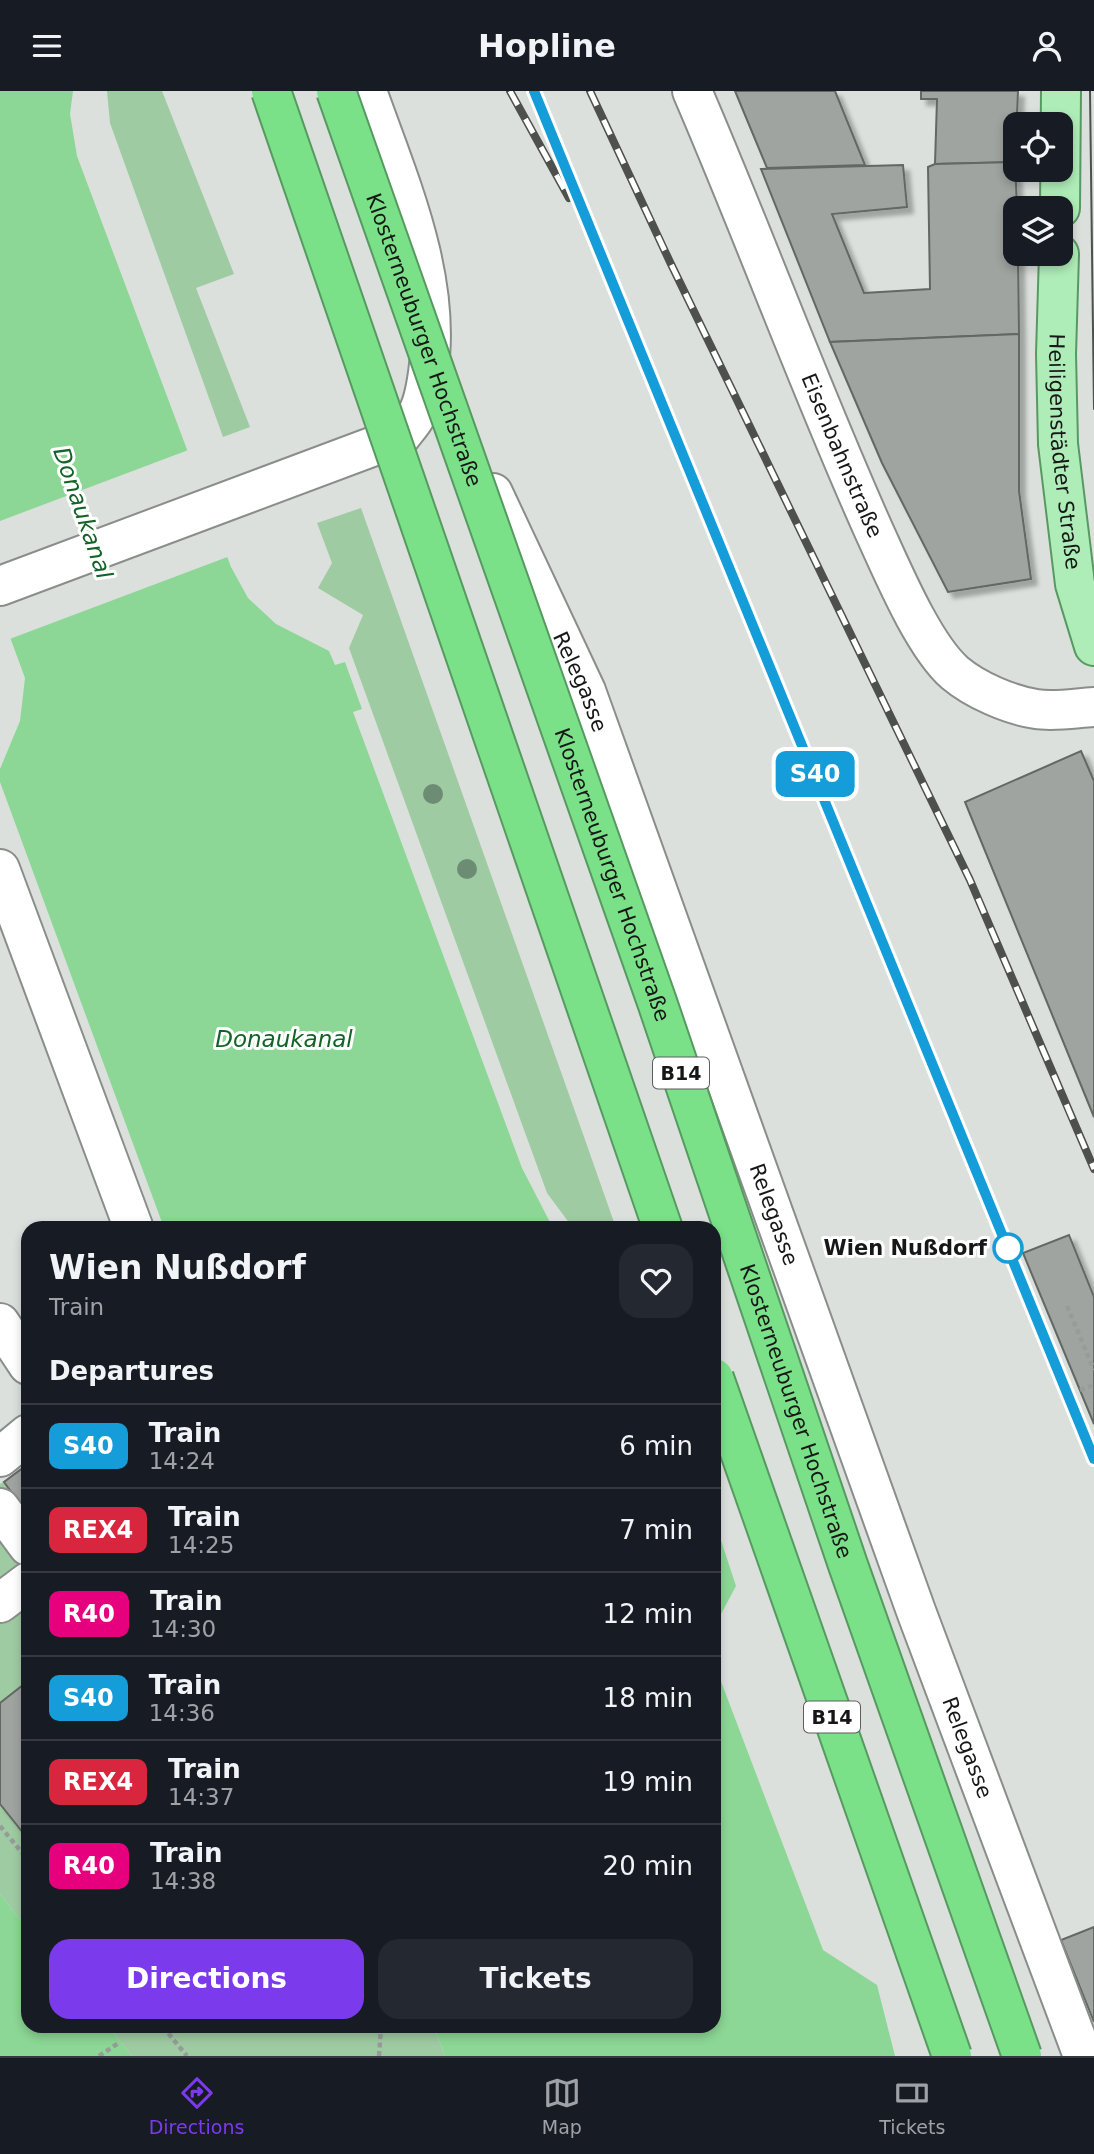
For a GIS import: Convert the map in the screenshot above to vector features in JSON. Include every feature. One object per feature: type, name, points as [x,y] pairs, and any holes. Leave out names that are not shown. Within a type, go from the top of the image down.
[{"type":"highway","points":[[271,91],[660,1221]]},
{"type":"highway","name":"Klosterneuburger Hochstraße","points":[[336,91],[657,1002],[848,1565],[1022,2056]]},
{"type":"highway","name":"B14","points":[[721,1398],[952,2056]]},
{"type":"main road","points":[[1060,196],[1061,91]]},
{"type":"main road","name":"Heiligenstädter Straße","points":[[1059,266],[1056,354],[1058,444],[1076,584],[1094,646]]},
{"type":"street","points":[[0,586],[401,436],[417,415],[425,394],[432,351],[427,288],[415,230],[367,91]]},
{"type":"street","name":"Eisenbahnstraße","points":[[692,91],[822,413],[898,582],[933,646],[954,673],[984,693],[1037,710],[1094,707]]},
{"type":"street","name":"Relegasse","points":[[425,394],[473,449],[586,691],[916,1611],[1083,2056]]},
{"type":"street","points":[[0,869],[131,1221]]},
{"type":"street","points":[[0,1322],[21,1354]]},
{"type":"street","points":[[0,1457],[21,1440]]},
{"type":"street","points":[[0,1508],[21,1536]]},
{"type":"street","points":[[0,1603],[21,1587]]},
{"type":"path","points":[[1067,1306],[1094,1370]]},
{"type":"path","points":[[1080,1390],[1094,1385]]},
{"type":"path","points":[[0,1826],[21,1852]]},
{"type":"path","points":[[168,2033],[187,2056]]},
{"type":"path","points":[[379,2056],[381,2033]]},
{"type":"path","points":[[99,2056],[120,2042]]},
{"type":"shaded area","points":[[107,91],[162,91],[234,274],[196,288],[250,427],[223,437],[110,123]]},
{"type":"shaded area","points":[[361,508],[614,1221],[568,1221],[547,1193],[349,648],[363,615],[318,588],[332,563],[317,523]]},
{"type":"shaded area","points":[[21,1469],[21,1920],[0,1894],[0,1484]]},
{"type":"shaded area","points":[[113,2033],[436,2033],[445,2056],[132,2056]]},
{"type":"water","name":"Donaukanal","points":[[0,91],[73,91],[70,114],[77,156],[231,567],[248,598],[276,624],[329,651],[335,665],[345,662],[362,709],[353,712],[522,1168],[549,1221],[161,1221],[0,782],[0,769],[20,721],[25,678],[0,610]]},
{"type":"water","points":[[721,1540],[736,1586],[721,1614]]},
{"type":"water","points":[[721,1681],[823,1950],[877,1985],[895,2056],[445,2056],[436,2033],[721,2033]]},
{"type":"water","points":[[0,1894],[21,1920],[21,2033],[113,2033],[132,2056],[0,2056]]},
{"type":"pier","points":[[191,449],[230,556],[7,640],[0,620],[0,521]]},
{"type":"building","points":[[735,91],[835,91],[865,165],[767,168]]},
{"type":"building","points":[[921,91],[1018,91],[1017,112],[1003,112],[1003,162],[935,164],[937,99],[921,99]]},
{"type":"building","points":[[1003,162],[1003,182],[1016,182],[1016,196],[1003,196],[1003,266],[1018,266],[1019,334],[830,342],[761,169],[903,165],[907,207],[832,214],[864,293],[930,289],[928,167],[935,164]]},
{"type":"building","points":[[1019,334],[1019,491],[1031,579],[948,592],[882,463],[830,342]]},
{"type":"building","points":[[1081,751],[1094,781],[1094,1117],[965,802]]},
{"type":"building","points":[[1069,1235],[1094,1297],[1094,1424],[1023,1253]]},
{"type":"building","points":[[21,1469],[21,1505],[4,1482]]},
{"type":"building","points":[[21,1686],[21,1830],[0,1804],[0,1703]]},
{"type":"building","points":[[1094,1927],[1094,2022],[1061,1940]]},
{"type":"tram line","points":[[1090,91],[1094,409]]},
{"type":"railway","points":[[510,91],[569,198]]},
{"type":"railway","points":[[534,91],[1094,1459]]},
{"type":"railway","points":[[590,91],[670,262],[970,880],[1094,1169]]},
{"type":"train","name":"S40","points":[[534,91],[1094,1459]]},
{"type":"place","name":"Wien Nußdorf","points":[[1008,1248]]}]
